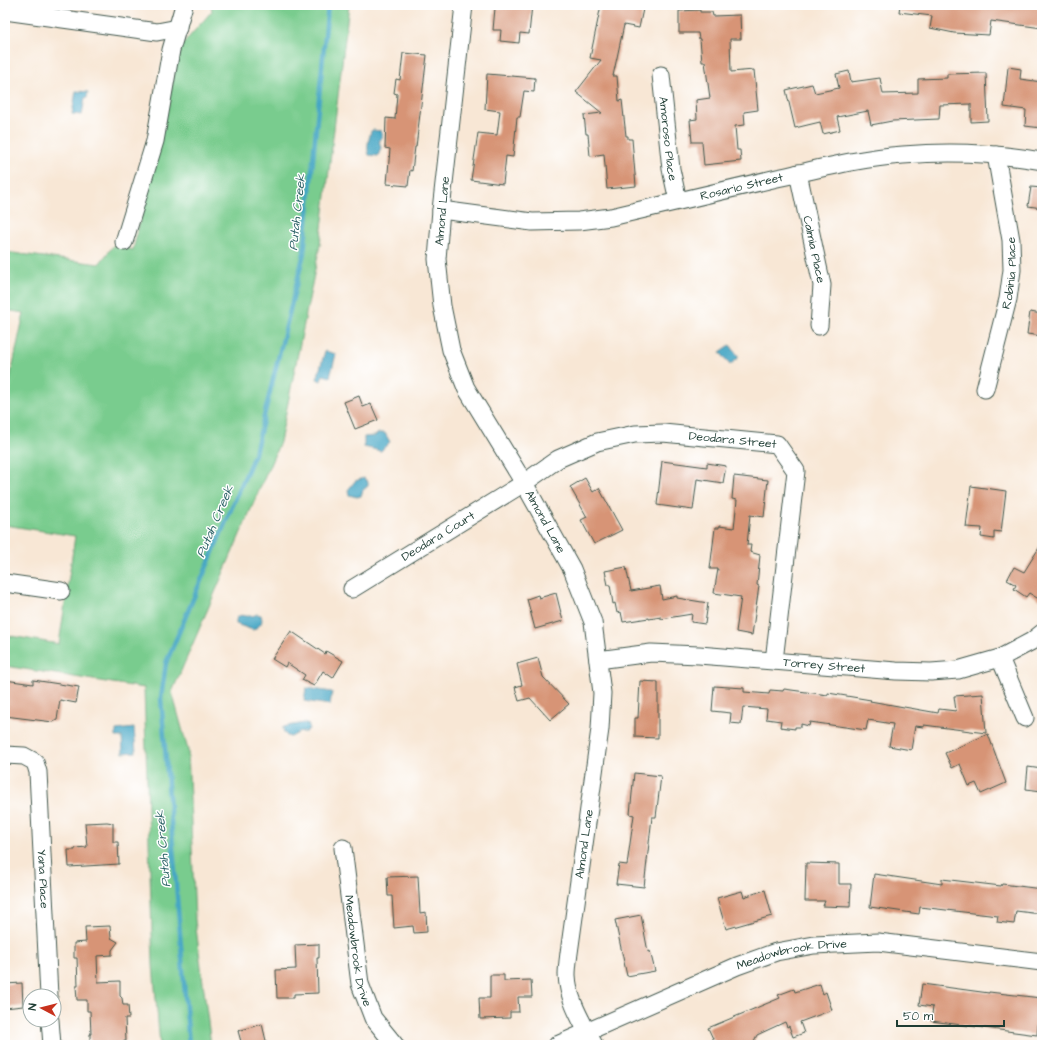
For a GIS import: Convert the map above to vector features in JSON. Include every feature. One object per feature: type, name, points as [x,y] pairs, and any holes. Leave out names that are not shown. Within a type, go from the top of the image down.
[{"type":"street","points":[[124,242],[155,141],[171,50],[184,5]]},
{"type":"street","name":"Almond Lane","points":[[464,5],[441,210],[437,259],[442,306],[451,350],[466,388],[524,483],[572,569],[593,622],[602,693],[600,730],[567,976],[570,994],[590,1038]]},
{"type":"street","points":[[5,11],[157,32],[178,28]]},
{"type":"street","name":"Amoroso Place","points":[[661,75],[671,169],[678,201]]},
{"type":"street","name":"Rosario Street","points":[[441,210],[532,222],[579,221],[611,216],[855,161],[902,154],[946,152],[996,155],[1042,161]]},
{"type":"street","name":"Robinia Place","points":[[985,389],[1008,300],[1012,270],[1011,240],[996,155]]},
{"type":"street","name":"Calmia Place","points":[[798,173],[822,285],[819,326]]},
{"type":"street","name":"Deodara Street","points":[[524,483],[558,459],[597,442],[635,434],[663,433],[777,444],[796,471],[774,661]]},
{"type":"street","name":"Deodara Court","points":[[352,589],[524,483]]},
{"type":"street","points":[[5,583],[61,591]]},
{"type":"street","name":"Torrey Street","points":[[598,660],[650,653],[699,655],[896,671],[931,672],[958,670],[1000,658],[1032,641],[1042,633]]},
{"type":"street","points":[[1000,658],[1025,718]]},
{"type":"street","name":"Yana Place","points":[[5,755],[24,756],[34,762],[38,772],[49,988]]},
{"type":"street","name":"Meadowbrook Drive","points":[[343,848],[360,984],[373,1018],[395,1045]]},
{"type":"street","name":"Meadowbrook Drive","points":[[557,1045],[590,1038],[737,966],[776,952],[814,945],[878,942],[1042,962]]},
{"type":"street","points":[[51,1028],[52,1045]]},
{"type":"green space","points":[[211,5],[349,5],[320,245],[280,442],[172,692],[188,750],[195,920],[211,1045],[160,1045],[153,965],[144,688],[5,666],[5,635],[59,644],[75,536],[5,525],[5,402],[24,313],[5,310],[5,252],[99,264],[114,245],[133,250],[181,46],[212,11]]},
{"type":"water","points":[[76,91],[88,92],[87,98],[85,98],[82,115],[72,114]]},
{"type":"water","points":[[371,131],[381,131],[382,133],[382,138],[379,140],[381,148],[378,156],[369,155],[368,152]]},
{"type":"water","points":[[730,345],[739,357],[730,365],[720,352]]},
{"type":"water","points":[[325,351],[336,354],[330,377],[323,375],[321,381],[317,379]]},
{"type":"water","points":[[378,433],[385,433],[390,442],[381,451],[364,447],[364,437],[375,436]]},
{"type":"water","points":[[364,478],[368,482],[368,486],[363,490],[361,496],[357,497],[349,495],[348,490],[355,481]]},
{"type":"water","points":[[257,614],[261,615],[262,621],[259,626],[253,630],[236,624],[236,620],[239,616],[251,616]]},
{"type":"water","points":[[306,688],[332,692],[330,705],[304,701]]},
{"type":"water","points":[[304,723],[309,725],[309,729],[306,732],[300,732],[291,737],[286,735],[284,732],[283,727]]},
{"type":"water","points":[[134,728],[136,752],[123,753],[122,737],[116,737],[116,730]]},
{"type":"building","points":[[503,5],[532,5],[529,34],[520,33],[519,43],[500,41],[501,30],[493,30],[495,8],[503,9]]},
{"type":"building","points":[[601,5],[624,5],[643,9],[639,28],[624,25],[613,76],[617,76],[619,101],[622,100],[626,136],[628,136],[628,139],[632,139],[636,186],[607,189],[604,154],[590,156],[588,134],[586,134],[584,115],[602,113],[576,92],[601,60],[590,58]]},
{"type":"building","points":[[900,5],[1042,5],[1042,28],[991,21],[989,35],[954,33],[930,28],[932,16],[899,12]]},
{"type":"building","points":[[700,10],[700,12],[712,12],[713,16],[740,15],[741,39],[730,39],[731,72],[754,70],[758,110],[744,112],[745,125],[735,126],[737,150],[740,150],[741,161],[704,165],[702,142],[692,142],[690,120],[697,119],[696,100],[710,98],[705,62],[702,62],[698,33],[679,33],[679,11]]},
{"type":"building","points":[[403,53],[427,55],[416,147],[412,171],[410,170],[408,186],[387,184],[390,149],[385,148],[386,118],[395,119],[397,94],[394,93],[396,79],[400,80]]},
{"type":"building","points":[[1008,67],[1021,69],[1020,79],[1042,82],[1042,128],[1025,126],[1026,110],[1004,107]]},
{"type":"building","points":[[849,71],[851,82],[880,78],[883,94],[918,93],[918,79],[947,78],[947,74],[986,73],[988,121],[971,122],[971,104],[940,105],[939,119],[892,121],[871,125],[868,111],[837,117],[840,130],[823,134],[820,122],[795,128],[786,90],[812,84],[815,93],[839,88],[836,74]]},
{"type":"building","points":[[487,74],[535,78],[534,92],[524,91],[520,117],[517,117],[513,157],[506,156],[503,184],[471,180],[478,133],[497,135],[500,111],[485,109]]},
{"type":"building","points":[[1031,187],[1042,188],[1042,208],[1028,206]]},
{"type":"building","points":[[1030,312],[1042,314],[1042,336],[1027,334]]},
{"type":"building","points":[[359,396],[363,407],[371,404],[378,420],[355,429],[344,402]]},
{"type":"building","points":[[662,461],[707,467],[707,463],[726,466],[723,483],[697,479],[693,510],[657,505]]},
{"type":"building","points":[[734,476],[768,480],[764,517],[750,515],[747,545],[751,545],[750,552],[760,555],[757,585],[759,586],[752,635],[736,632],[741,597],[714,593],[718,569],[710,569],[715,528],[719,528],[719,526],[734,528],[737,500],[732,499]]},
{"type":"building","points":[[585,478],[593,492],[599,488],[622,530],[594,544],[581,520],[587,517],[570,487]]},
{"type":"building","points":[[971,486],[1006,491],[1001,532],[994,531],[994,539],[981,537],[982,528],[966,527]]},
{"type":"building","points":[[1042,543],[1042,601],[1029,593],[1026,597],[1014,589],[1016,585],[1007,580],[1014,567],[1024,572]]},
{"type":"building","points":[[626,567],[631,591],[660,586],[662,599],[677,596],[677,598],[708,603],[705,624],[691,622],[692,614],[661,619],[661,617],[623,622],[621,612],[617,613],[615,603],[613,604],[610,585],[608,585],[605,571]]},
{"type":"building","points":[[556,593],[563,621],[535,629],[527,599],[538,595],[539,598]]},
{"type":"building","points":[[291,631],[325,654],[326,651],[343,661],[333,678],[323,671],[314,686],[302,680],[305,675],[287,663],[285,667],[272,659]]},
{"type":"building","points":[[538,658],[543,677],[569,704],[550,720],[530,698],[519,701],[515,687],[522,685],[517,664]]},
{"type":"building","points":[[5,680],[33,684],[33,680],[79,687],[76,703],[60,700],[57,720],[53,722],[5,716]]},
{"type":"building","points":[[640,681],[658,682],[658,738],[635,737],[635,718],[638,718]]},
{"type":"building","points":[[714,686],[744,688],[744,692],[769,694],[770,690],[783,691],[784,689],[828,695],[828,693],[938,713],[939,709],[956,711],[954,696],[983,694],[986,733],[924,725],[924,727],[915,726],[911,750],[889,746],[893,724],[868,720],[866,730],[810,722],[809,726],[801,724],[801,727],[795,727],[795,729],[780,727],[781,721],[766,719],[767,709],[743,707],[741,724],[730,723],[731,713],[712,711]]},
{"type":"building","points":[[988,734],[1006,783],[981,794],[976,783],[969,786],[960,764],[952,768],[945,753]]},
{"type":"building","points":[[1028,767],[1042,769],[1042,791],[1026,789]]},
{"type":"building","points":[[634,773],[661,776],[656,817],[652,817],[644,887],[616,884],[619,864],[627,865],[634,815],[630,814]]},
{"type":"building","points":[[85,823],[113,823],[113,842],[118,842],[119,864],[69,867],[68,850],[87,847]]},
{"type":"building","points":[[806,863],[839,864],[839,884],[851,884],[850,907],[823,906],[825,901],[805,901]]},
{"type":"building","points":[[874,874],[942,884],[942,879],[1042,889],[1040,914],[1016,911],[1014,924],[997,922],[998,916],[920,907],[919,914],[870,907]]},
{"type":"building","points":[[418,876],[420,913],[426,912],[427,932],[414,933],[413,926],[394,928],[392,896],[388,896],[387,877]]},
{"type":"building","points":[[765,890],[772,916],[726,929],[717,898],[742,891],[744,897]]},
{"type":"building","points":[[641,915],[648,952],[650,951],[655,971],[627,976],[615,920]]},
{"type":"building","points":[[110,926],[111,938],[118,942],[112,950],[112,955],[97,956],[98,982],[120,981],[120,996],[122,998],[123,1005],[128,1005],[129,1018],[125,1018],[126,1041],[118,1042],[118,1045],[90,1045],[90,1011],[87,1011],[87,1000],[77,1000],[77,958],[74,958],[74,943],[86,942],[85,927]]},
{"type":"building","points":[[319,944],[319,958],[317,958],[318,993],[294,994],[294,998],[277,998],[276,970],[296,969],[295,945]]},
{"type":"building","points":[[490,975],[504,975],[504,981],[531,980],[532,997],[518,997],[519,1012],[510,1012],[510,1018],[480,1019],[479,998],[490,998]]},
{"type":"building","points":[[22,983],[22,1006],[5,1008],[5,984]]},
{"type":"building","points":[[820,984],[823,994],[826,992],[832,1010],[800,1022],[804,1033],[793,1037],[789,1026],[787,1027],[785,1022],[757,1035],[753,1043],[750,1045],[716,1045],[708,1028],[780,998],[778,995],[794,989],[795,992]]},
{"type":"building","points":[[922,984],[1041,998],[1037,1035],[931,1021],[933,1007],[919,1005]]},
{"type":"building","points":[[262,1024],[267,1045],[242,1045],[238,1031]]},
{"type":"waterway","name":"Putah Creek","points":[[189,1045],[161,698],[166,663],[255,453],[304,253],[328,5]]}]
